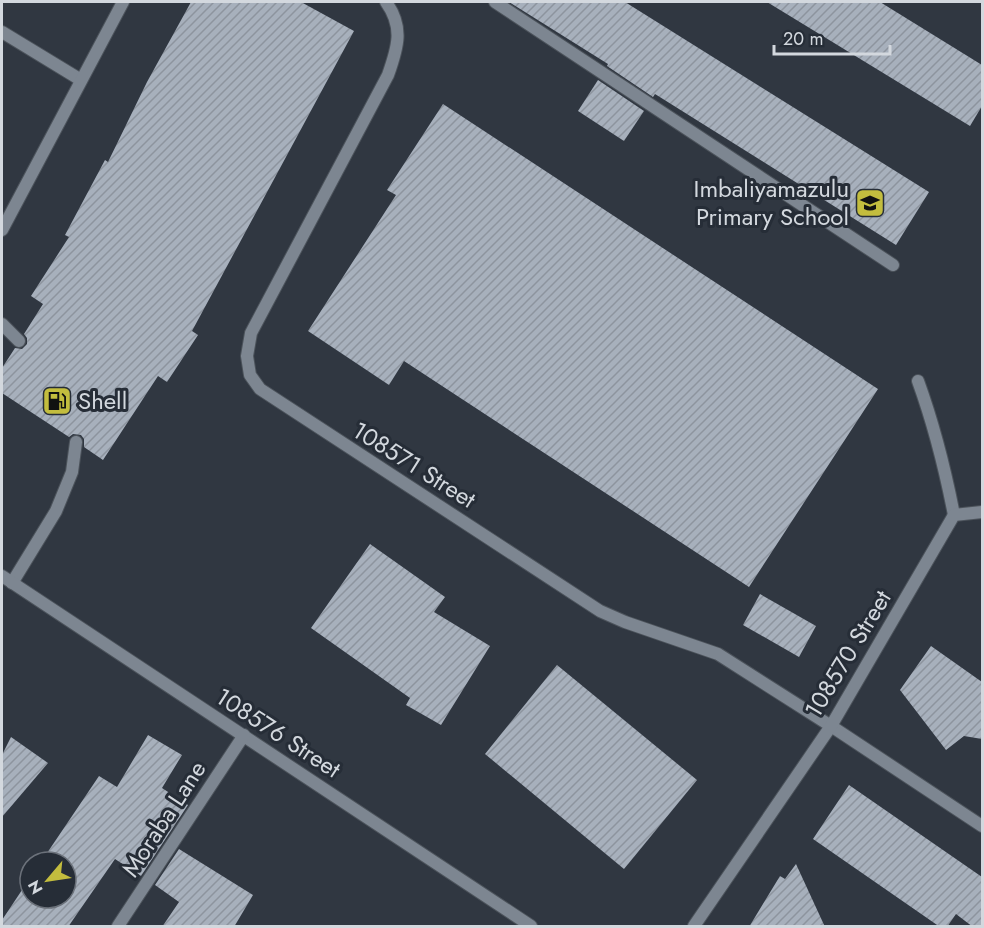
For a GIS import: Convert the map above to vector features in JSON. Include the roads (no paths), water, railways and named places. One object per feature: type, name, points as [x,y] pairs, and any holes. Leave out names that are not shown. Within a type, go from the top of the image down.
[{"type":"street","points":[[2,230],[123,2]]},
{"type":"street","name":"108571 Street","points":[[386,2],[393,13],[399,32],[395,56],[376,101],[251,333],[248,356],[250,375],[260,389],[600,611],[718,654],[982,826]]},
{"type":"street","points":[[495,2],[893,265]]},
{"type":"street","points":[[2,32],[81,80]]},
{"type":"street","points":[[2,324],[19,341]]},
{"type":"street","points":[[918,381],[934,426],[954,515],[982,512]]},
{"type":"street","points":[[7,579],[56,511],[72,472],[76,442]]},
{"type":"street","name":"108570 Street","points":[[694,927],[831,726],[954,515]]},
{"type":"street","name":"108576 Street","points":[[7,579],[531,927]]},
{"type":"street","name":"Moraba Lane","points":[[118,927],[244,735]]},
{"type":"place","name":"Imbaliyamazulu Primary School","points":[[870,203]]},
{"type":"place","name":"Shell","points":[[57,401]]}]
